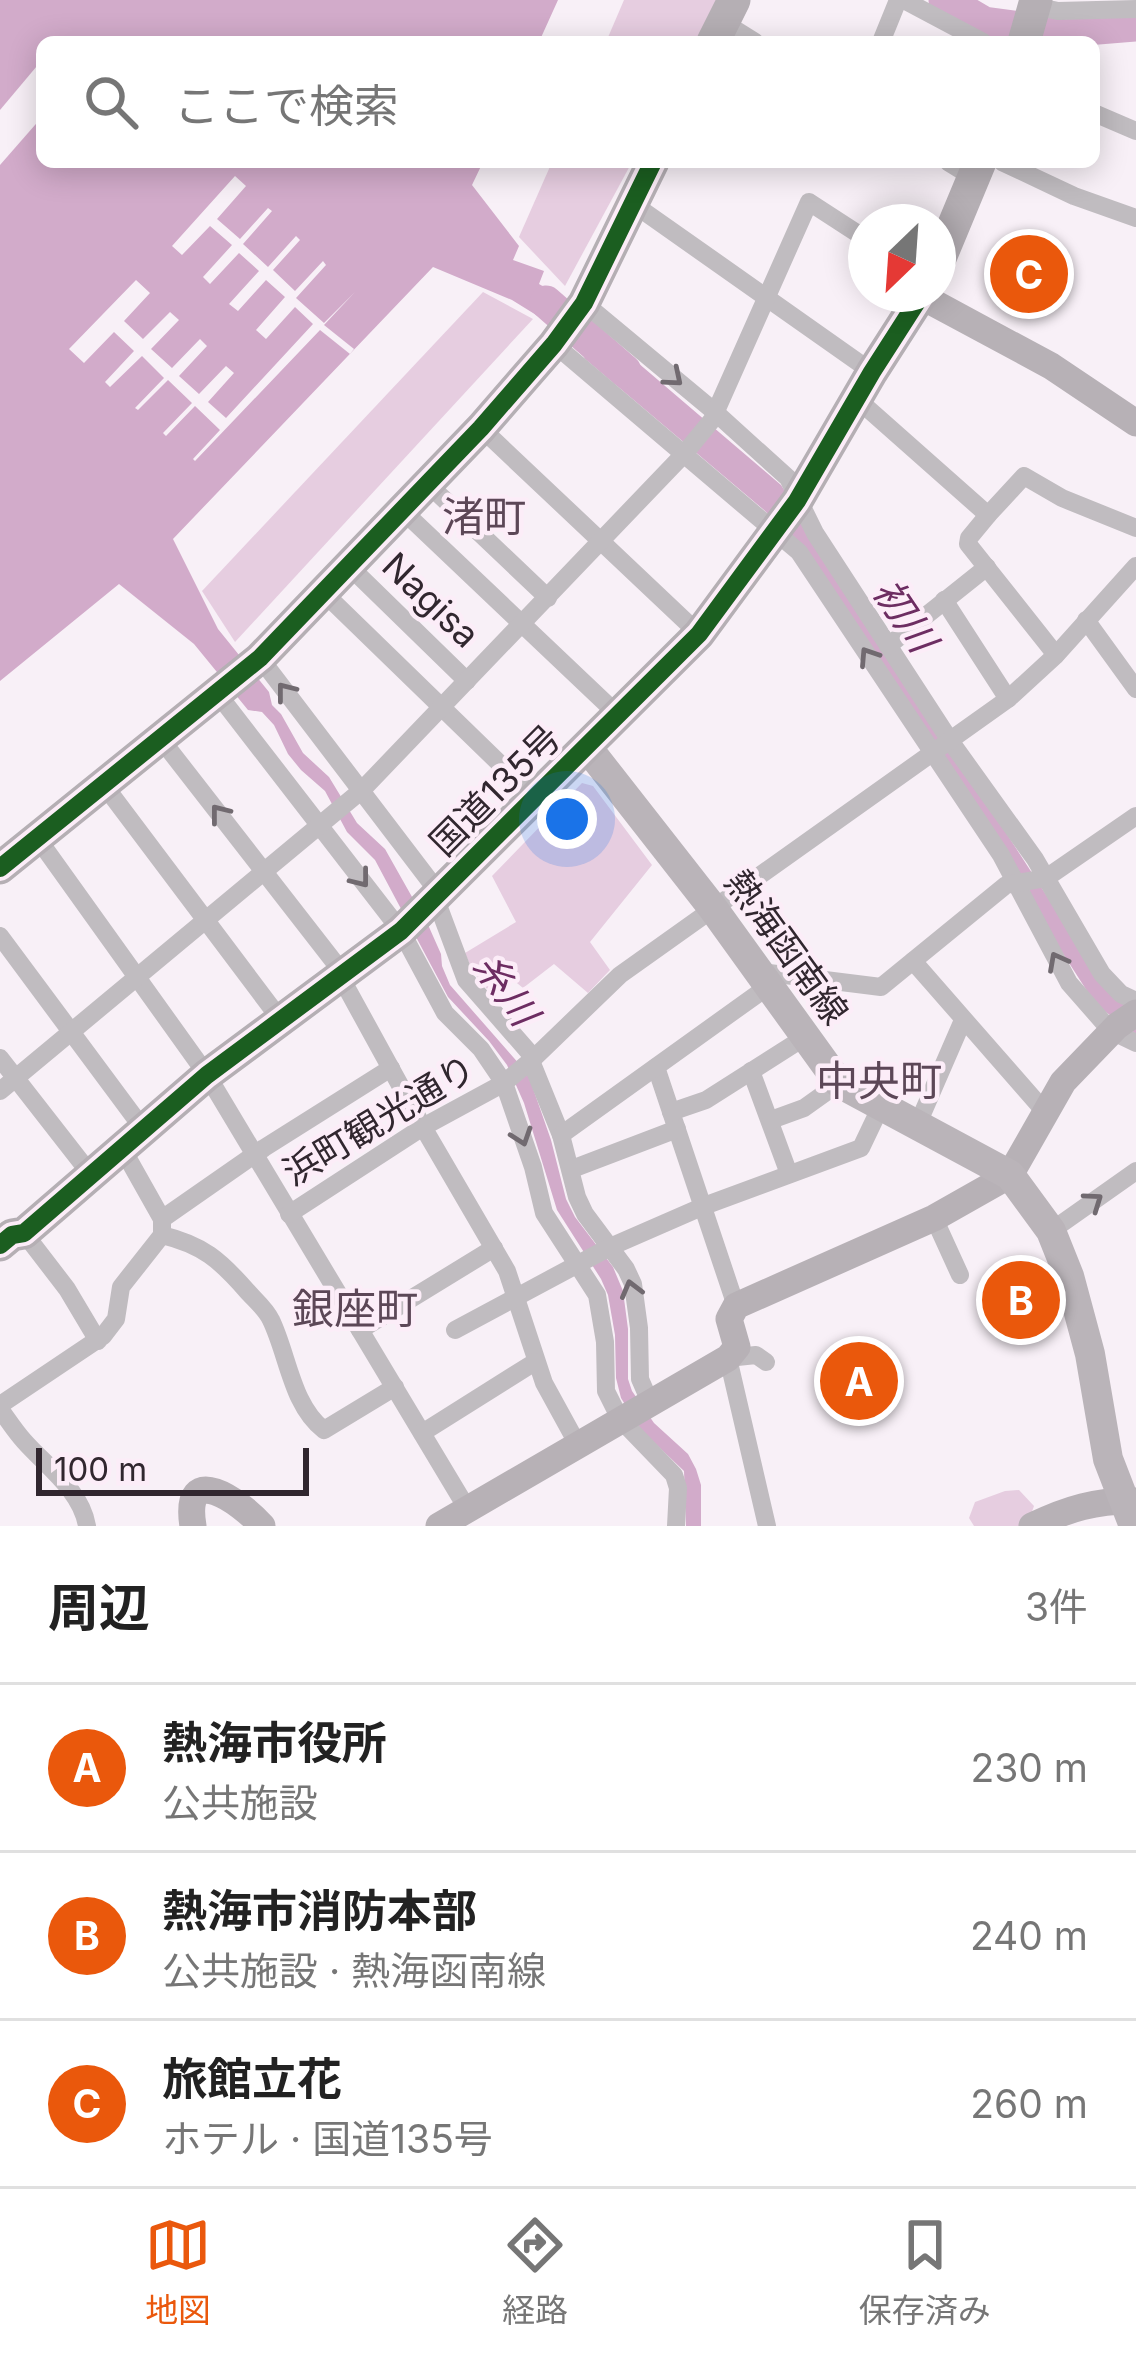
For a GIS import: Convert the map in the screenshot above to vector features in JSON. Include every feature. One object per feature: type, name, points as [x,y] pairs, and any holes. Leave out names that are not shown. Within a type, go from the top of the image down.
[{"type":"highway","points":[[1025,36],[1032,2]]},
{"type":"highway","points":[[0,868],[255,662],[481,428],[584,303],[650,168]]},
{"type":"highway","points":[[956,217],[975,168]]},
{"type":"highway","name":"国道135号","points":[[9,1233],[92,1176],[207,1075],[422,910],[699,634],[768,525],[797,501],[911,312]]},
{"type":"main road","name":"熱海函南線","points":[[586,746],[712,908],[838,1083],[1010,1175],[1051,1231],[1090,1354],[1108,1459],[1131,1509]]},
{"type":"street","points":[[884,36],[901,0],[971,36]]},
{"type":"street","points":[[1032,2],[1058,10],[1136,9]]},
{"type":"street","points":[[1100,116],[1136,131]]},
{"type":"street","points":[[983,168],[1136,218]]},
{"type":"street","points":[[8,1085],[362,790],[684,454],[713,416],[808,202],[848,228]]},
{"type":"street","points":[[632,203],[766,298],[865,386],[988,515]]},
{"type":"street","points":[[584,303],[788,478],[814,533],[1046,878],[1102,974],[1121,994],[1136,1001]]},
{"type":"street","points":[[952,312],[1051,366],[1136,423]]},
{"type":"street","points":[[439,1526],[473,1518],[578,1445],[728,1358],[737,1347],[729,1319],[736,1306],[934,1218],[1010,1175],[1063,1082],[1125,1028],[1069,983],[1001,855],[800,552],[554,344]]},
{"type":"street","points":[[481,428],[699,634]]},
{"type":"street","points":[[1056,655],[968,544],[969,538],[1024,476],[1062,498],[1136,528]]},
{"type":"street","points":[[428,484],[548,598]]},
{"type":"street","points":[[403,511],[617,714]]},
{"type":"street","name":"Nagisa","points":[[349,566],[467,681]]},
{"type":"street","points":[[888,646],[987,567]]},
{"type":"street","name":"浜町観光通り","points":[[289,1214],[423,1126],[504,1083],[620,975],[1008,699],[1056,655],[1135,568]]},
{"type":"street","points":[[324,593],[533,796]]},
{"type":"street","points":[[944,600],[1008,699]]},
{"type":"street","points":[[1086,620],[1136,689]]},
{"type":"street","points":[[388,654],[413,628]]},
{"type":"street","points":[[255,662],[362,790],[422,910],[466,980],[533,1059],[585,1214],[605,1342],[606,1391],[636,1410],[674,1475],[676,1526]]},
{"type":"street","points":[[220,691],[323,826],[422,910],[446,1013],[481,1048],[504,1083],[544,1213],[633,1284],[639,1328],[636,1410]]},
{"type":"street","points":[[160,738],[341,973],[507,1271],[544,1383],[578,1445]]},
{"type":"street","points":[[104,785],[280,1019]]},
{"type":"street","points":[[561,1135],[656,1067],[765,979],[881,987],[1006,885],[1046,878],[1136,816]]},
{"type":"street","points":[[38,838],[207,1075],[473,1518]]},
{"type":"street","points":[[0,936],[71,1034],[133,1139],[162,1227],[219,1260],[270,1316],[313,1422],[324,1430],[395,1387]]},
{"type":"street","points":[[913,961],[1046,1113]]},
{"type":"street","points":[[917,1126],[963,1020]]},
{"type":"street","points":[[572,1169],[674,1121],[805,1036]]},
{"type":"street","points":[[0,1058],[8,1085],[92,1176]]},
{"type":"street","points":[[656,1067],[736,1306]]},
{"type":"street","points":[[87,1526],[59,1475],[23,1440],[0,1407],[98,1341],[116,1318],[121,1287],[162,1227],[254,1154],[391,1068]]},
{"type":"street","points":[[751,1072],[790,1174]]},
{"type":"street","points":[[771,1120],[804,1108],[838,1083]]},
{"type":"street","points":[[455,1330],[593,1255],[704,1206],[861,1148],[881,1106]]},
{"type":"street","points":[[1051,1231],[1136,1171]]},
{"type":"street","points":[[934,1218],[960,1275]]},
{"type":"street","points":[[9,1233],[67,1289],[98,1341]]},
{"type":"street","points":[[360,1330],[494,1248]]},
{"type":"street","points":[[728,1358],[756,1355],[766,1362]]},
{"type":"street","points":[[728,1358],[767,1526]]},
{"type":"street","points":[[422,1433],[536,1362]]},
{"type":"street","points":[[193,1526],[190,1508],[207,1490],[231,1497],[262,1526]]},
{"type":"street","points":[[1032,1526],[1099,1501],[1131,1509]]},
{"type":"shaded area","points":[[0,0],[558,0],[542,36],[36,36],[36,168],[480,168],[472,185],[519,246],[513,260],[544,271],[539,284],[558,295],[541,318],[512,300],[433,267],[173,539],[218,629],[269,692],[272,705],[303,753],[329,777],[357,823],[385,849],[429,927],[450,985],[528,1074],[566,1199],[613,1267],[623,1291],[632,1391],[696,1469],[701,1526],[686,1526],[684,1471],[641,1430],[621,1398],[608,1295],[557,1210],[524,1103],[507,1065],[448,997],[375,860],[347,832],[325,791],[288,754],[274,725],[262,712],[248,710],[194,644],[119,584],[0,681]]},
{"type":"shaded area","points":[[624,0],[719,0],[700,36],[609,36]]},
{"type":"shaded area","points":[[549,168],[629,168],[565,286],[519,237]]},
{"type":"shaded area","points":[[483,292],[533,319],[235,642],[202,591]]},
{"type":"shaded area","points":[[603,333],[781,485],[1111,995],[1136,1014],[1136,1034],[1096,1005],[804,550],[764,510],[584,358]]},
{"type":"shaded area","points":[[582,783],[593,786],[652,865],[590,942],[610,970],[588,993],[554,964],[523,988],[502,971],[487,989],[465,953],[516,922],[492,876]]},
{"type":"shaded area","points":[[1019,1490],[1034,1506],[1029,1520],[1019,1526],[974,1526],[969,1518],[975,1502]]},
{"type":"pier","points":[[36,67],[36,124],[0,165],[0,110]]},
{"type":"pier","points":[[235,176],[246,186],[217,219],[240,239],[268,208],[272,211],[243,244],[268,267],[296,236],[300,240],[273,270],[295,291],[323,261],[326,265],[296,298],[324,323],[355,292],[324,325],[354,349],[350,354],[320,330],[195,461],[220,430],[195,406],[166,436],[163,433],[192,403],[168,380],[135,408],[164,378],[142,356],[110,387],[105,382],[134,351],[114,332],[84,363],[69,349],[136,280],[150,293],[124,321],[143,339],[170,312],[179,320],[151,349],[172,368],[200,339],[207,346],[179,376],[199,394],[226,366],[234,373],[208,402],[226,418],[313,324],[295,307],[266,339],[256,330],[285,297],[266,280],[238,311],[229,304],[259,271],[239,253],[210,284],[203,277],[232,245],[210,226],[182,255],[172,246]]},
{"type":"waterway","points":[[945,0],[984,23],[1049,32],[1136,25]]},
{"type":"waterway","name":"初川","points":[[546,302],[625,371]]},
{"type":"cycle path","points":[[0,868],[260,658],[481,428],[584,303],[650,168]]},
{"type":"cycle path","points":[[0,1245],[24,1233],[207,1075],[401,931],[699,634],[797,501],[910,312]]},
{"type":"place","name":"旅館立花","points":[[1029,274]]},
{"type":"place","name":"熱海市消防本部","points":[[1021,1300]]},
{"type":"place","name":"熱海市役所","points":[[859,1381]]},
{"type":"district","name":"渚町","points":[[484,517]]},
{"type":"district","name":"中央町","points":[[879,1081]]},
{"type":"district","name":"銀座町","points":[[355,1309]]},
{"type":"water label","name":"糸川","points":[[506,989]]}]
